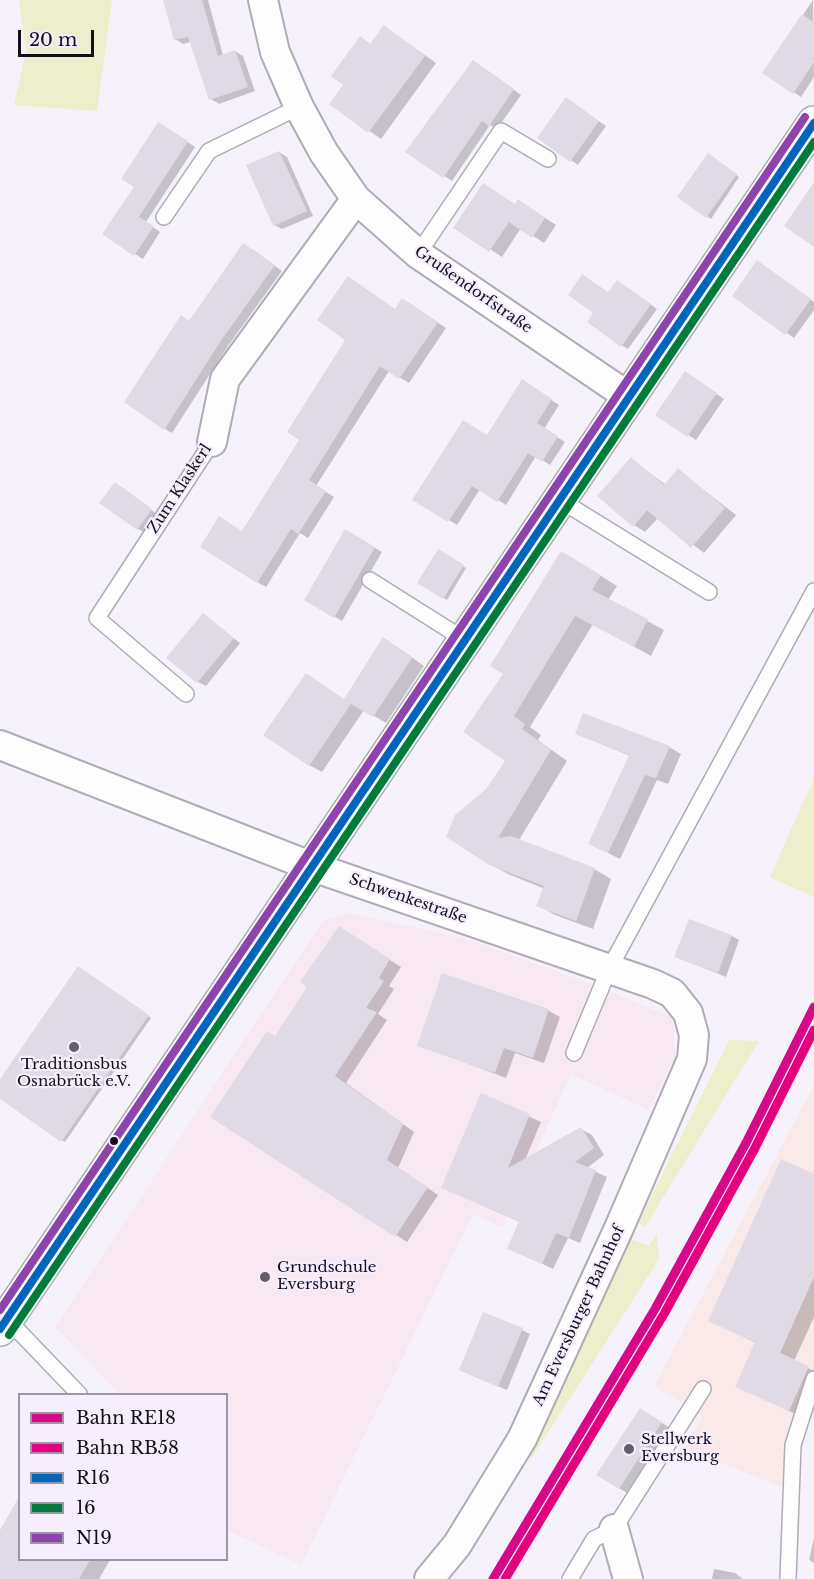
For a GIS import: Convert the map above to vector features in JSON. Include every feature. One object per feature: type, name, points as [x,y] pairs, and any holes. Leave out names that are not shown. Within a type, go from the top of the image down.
[{"type":"street","name":"Grußendorfstraße","points":[[263,0],[275,52],[298,107],[324,153],[356,199],[418,254],[629,397]]},
{"type":"street","points":[[3,1324],[814,123]]},
{"type":"street","name":"Zum Klaskerl","points":[[212,442],[225,379],[356,199]]},
{"type":"street","name":"Schwenkestraße","points":[[0,745],[313,867],[672,993],[688,1013],[694,1035]]},
{"type":"street","name":"Am Eversburger Bahnhof","points":[[429,1579],[457,1545],[522,1439],[620,1228],[692,1059],[694,1035]]},
{"type":"street","points":[[614,1529],[628,1579]]},
{"type":"lane","points":[[164,217],[209,152],[298,107]]},
{"type":"lane","points":[[418,254],[501,131],[548,159]]},
{"type":"lane","name":"Zum Klaskerl","points":[[186,694],[97,618],[212,442]]},
{"type":"lane","points":[[560,500],[709,592]]},
{"type":"lane","points":[[370,580],[465,640]]},
{"type":"lane","points":[[574,1053],[609,969],[814,591]]},
{"type":"lane","points":[[3,1324],[77,1393]]},
{"type":"lane","points":[[788,1579],[793,1445],[814,1379]]},
{"type":"lane","points":[[570,1579],[594,1539],[614,1529],[703,1389]]},
{"type":"shaded area","name":"Grundschule Eversburg","points":[[347,913],[464,938],[592,984],[673,1018],[675,1057],[649,1110],[571,1074],[502,1227],[473,1214],[301,1565],[228,1530],[228,1393],[119,1393],[55,1327],[323,921]]},
{"type":"shaded area","points":[[814,1085],[814,1413],[811,1413],[781,1487],[685,1448],[703,1416],[654,1386]]},
{"type":"green space","points":[[19,0],[112,0],[97,111],[14,105],[26,51]]},
{"type":"green space","points":[[814,778],[814,897],[770,877]]},
{"type":"green space","points":[[729,1040],[759,1041],[645,1227],[638,1223]]},
{"type":"green space","points":[[657,1233],[659,1259],[526,1467],[630,1239],[649,1246]]},
{"type":"building","points":[[163,0],[202,0],[218,56],[235,50],[248,87],[209,100],[188,37],[174,40]]},
{"type":"building","points":[[802,14],[814,23],[814,62],[793,94],[762,73]]},
{"type":"building","points":[[384,25],[425,56],[368,133],[329,104],[343,85],[331,76],[360,36],[370,44]]},
{"type":"building","points":[[473,60],[514,89],[489,126],[482,121],[443,178],[405,152]]},
{"type":"building","points":[[566,97],[599,121],[570,162],[537,138]]},
{"type":"building","points":[[158,122],[188,141],[139,217],[154,226],[134,256],[102,234],[134,187],[121,179]]},
{"type":"building","points":[[279,151],[307,211],[273,226],[246,165]]},
{"type":"building","points":[[708,153],[737,174],[706,218],[677,197]]},
{"type":"building","points":[[814,182],[814,247],[784,226]]},
{"type":"building","points":[[483,183],[515,204],[518,199],[545,218],[532,238],[509,222],[489,252],[453,228]]},
{"type":"building","points":[[243,243],[275,265],[220,342],[164,430],[124,402],[181,315],[189,321]]},
{"type":"building","points":[[757,260],[811,299],[785,335],[732,296]]},
{"type":"building","points":[[582,274],[608,292],[617,280],[651,304],[621,347],[587,322],[593,313],[568,295]]},
{"type":"building","points":[[348,276],[395,309],[402,298],[438,322],[399,379],[380,366],[309,480],[326,491],[298,534],[291,529],[257,583],[200,547],[219,516],[242,531],[299,440],[287,432],[345,340],[317,320]]},
{"type":"building","points":[[685,371],[717,393],[687,437],[655,415]]},
{"type":"building","points":[[522,379],[552,399],[537,423],[558,436],[542,462],[528,453],[497,502],[472,486],[448,522],[412,500],[463,420],[487,435]]},
{"type":"building","points":[[631,457],[664,485],[678,468],[725,508],[691,548],[647,510],[633,527],[597,496]]},
{"type":"building","points":[[115,482],[152,509],[137,530],[99,503]]},
{"type":"building","points":[[345,529],[375,547],[334,618],[304,600]]},
{"type":"building","points":[[438,549],[464,565],[443,599],[417,583]]},
{"type":"building","points":[[561,551],[601,575],[592,590],[648,619],[634,647],[575,616],[514,716],[525,724],[522,729],[551,750],[498,838],[511,836],[595,868],[576,921],[536,906],[544,886],[489,865],[446,837],[455,815],[486,789],[505,761],[463,732],[503,674],[490,666]]},
{"type":"building","points":[[203,613],[234,638],[197,683],[166,658]]},
{"type":"building","points":[[383,637],[412,658],[373,717],[351,704],[309,766],[263,735],[306,673],[344,699]]},
{"type":"building","points":[[583,713],[670,746],[656,778],[645,775],[608,853],[588,844],[629,755],[575,734]]},
{"type":"building","points":[[689,919],[732,935],[718,973],[674,957]]},
{"type":"building","points":[[339,926],[390,959],[379,978],[384,981],[366,1008],[377,1012],[335,1076],[403,1124],[387,1160],[428,1187],[395,1237],[210,1117],[267,1031],[275,1036],[307,987],[300,982]]},
{"type":"building","name":"Traditionsbus Osnabrück e.V.","points":[[78,966],[149,1015],[61,1142],[0,1099],[0,1079]]},
{"type":"building","points":[[442,973],[549,1009],[533,1058],[504,1048],[495,1073],[417,1046]]},
{"type":"building","points":[[481,1093],[530,1114],[508,1168],[581,1127],[594,1148],[575,1162],[596,1170],[569,1238],[556,1233],[542,1264],[507,1249],[519,1221],[441,1188]]},
{"type":"building","points":[[781,1159],[814,1174],[814,1277],[780,1353],[809,1366],[789,1411],[735,1387],[755,1342],[708,1321]]},
{"type":"building","points":[[483,1312],[523,1328],[498,1387],[459,1370]]},
{"type":"building","name":"Stellwerk Eversburg","points":[[640,1408],[662,1422],[619,1489],[596,1475]]},
{"type":"building","points":[[18,1498],[18,1561],[89,1561],[79,1579],[0,1579],[0,1530]]},
{"type":"rail line","name":"RE18","points":[[493,1579],[655,1309],[746,1143],[814,1007]]},
{"type":"rail line","name":"RB58","points":[[505,1579],[664,1314],[755,1148],[814,1030]]},
{"type":"transit line","name":"N19","points":[[0,1310],[805,117]]},
{"type":"transit line","name":"R16","points":[[0,1329],[814,123]]},
{"type":"transit line","name":"16","points":[[9,1335],[814,142]]},
{"type":"place","name":"Traditionsbus Osnabrück e.V.","points":[[74,1047]]},
{"type":"place","name":"Grundschule Eversburg","points":[[265,1277]]},
{"type":"place","name":"Stellwerk Eversburg","points":[[629,1449]]}]
